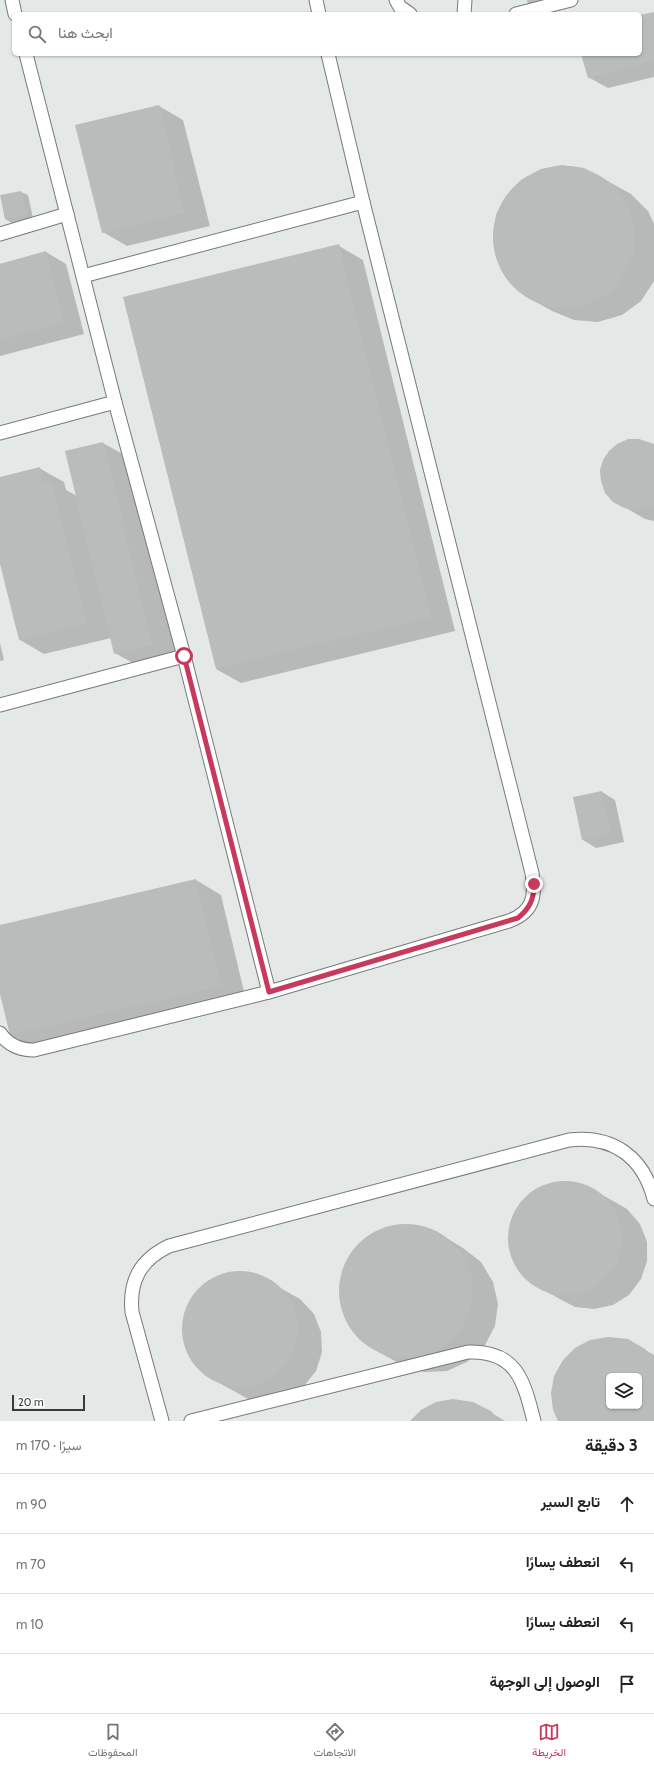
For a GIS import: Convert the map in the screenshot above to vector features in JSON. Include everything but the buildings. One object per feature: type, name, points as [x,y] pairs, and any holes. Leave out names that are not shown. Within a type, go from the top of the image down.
[{"type":"lane","points":[[12,0],[15,12]]},
{"type":"lane","points":[[316,0],[319,12]]},
{"type":"lane","points":[[396,0],[400,8],[407,12]]},
{"type":"lane","points":[[464,12],[465,0]]},
{"type":"lane","points":[[524,12],[571,0]]},
{"type":"lane","points":[[27,56],[115,402],[184,656],[269,992]]},
{"type":"lane","points":[[0,1033],[10,1044],[18,1048],[34,1050],[269,992],[518,918],[526,912],[531,903],[534,894],[532,873],[363,202],[328,56]]},
{"type":"lane","points":[[83,276],[363,202]]},
{"type":"lane","points":[[0,234],[67,214]]},
{"type":"lane","points":[[0,433],[115,402]]},
{"type":"lane","points":[[0,705],[184,656]]},
{"type":"lane","points":[[162,1421],[132,1312],[131,1299],[133,1287],[143,1265],[159,1251],[169,1246],[553,1144],[582,1138],[609,1144],[621,1149],[632,1158],[648,1180],[654,1199]]},
{"type":"lane","points":[[191,1421],[468,1352],[480,1352],[492,1354],[504,1359],[521,1377],[534,1421]]},
{"type":"route","points":[[184,656],[269,992],[518,918],[526,912],[531,903],[534,894],[534,884]]}]
